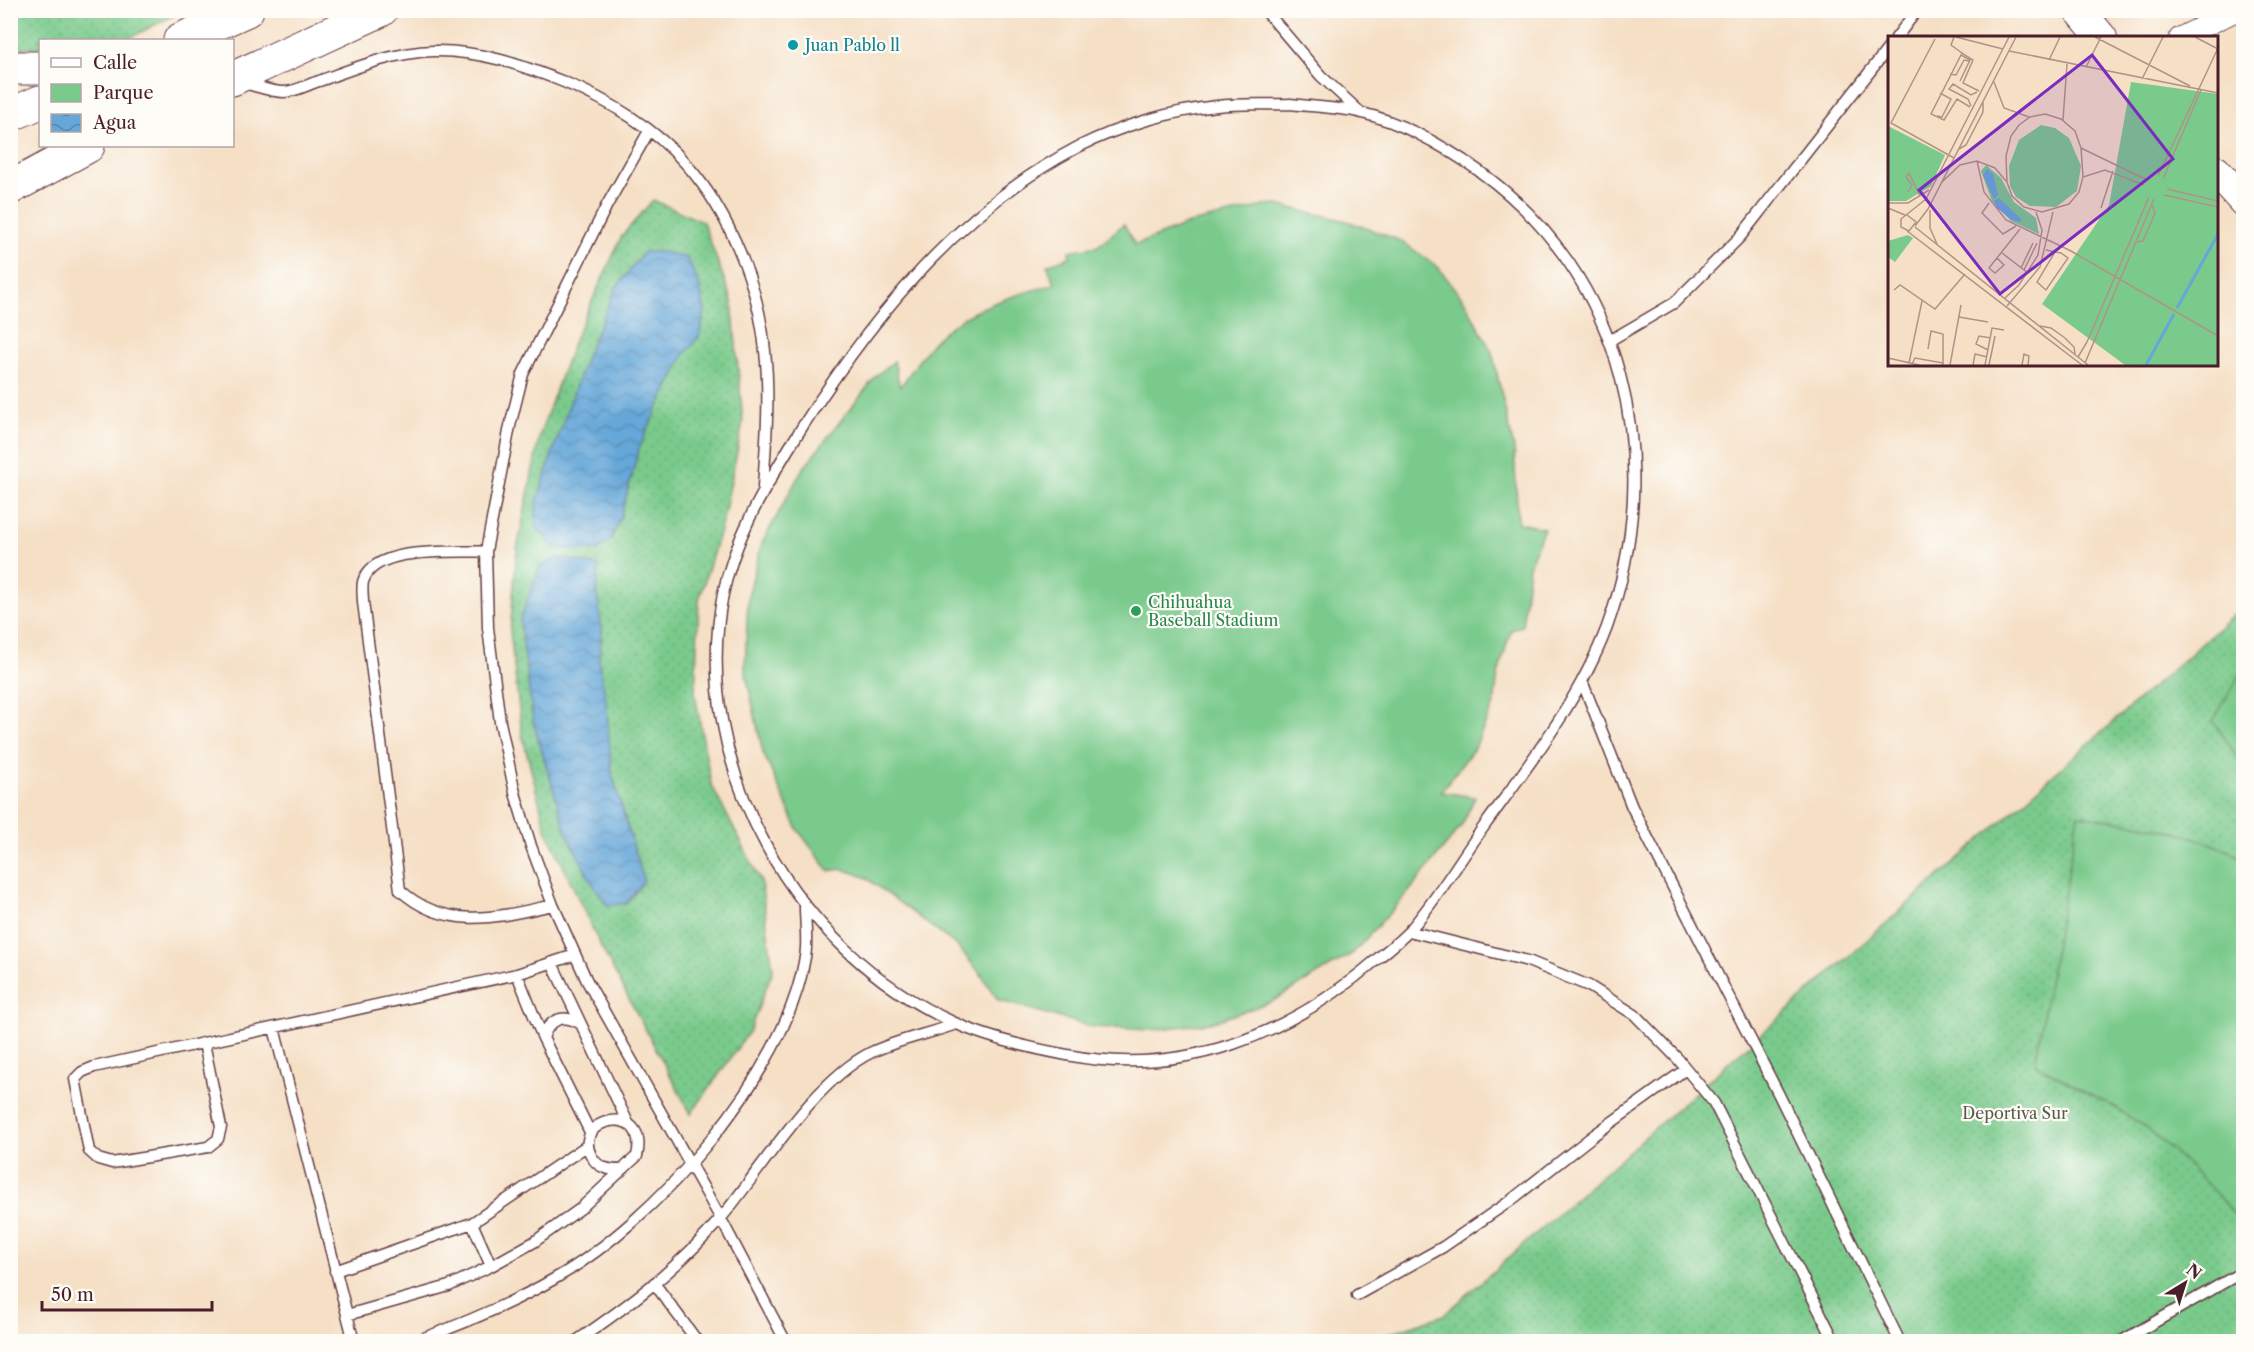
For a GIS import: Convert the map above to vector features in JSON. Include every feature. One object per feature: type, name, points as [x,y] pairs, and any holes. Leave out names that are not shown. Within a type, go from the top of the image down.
[{"type":"main road","points":[[234,51],[381,10]]},
{"type":"main road","points":[[2079,10],[2100,36]]},
{"type":"main road","points":[[10,68],[39,68]]},
{"type":"main road","points":[[10,115],[39,102]]},
{"type":"main road","points":[[13,188],[86,147]]},
{"type":"main road","points":[[2218,172],[2244,202]]},
{"type":"street","points":[[2184,36],[2237,10]]},
{"type":"lane","points":[[1266,10],[1314,68],[1360,112]]},
{"type":"lane","points":[[1898,36],[1917,10]]},
{"type":"lane","points":[[1609,341],[1674,303],[1740,237],[1888,49]]},
{"type":"lane","points":[[234,51],[285,92],[391,57],[432,51],[490,56],[522,64],[589,92],[649,130],[687,165],[716,205],[739,250],[755,298],[765,350],[767,411],[763,490]]},
{"type":"lane","points":[[1290,104],[1360,112],[1406,129],[1454,153],[1502,187],[1539,224],[1575,271],[1601,319],[1609,341],[1618,365],[1634,444],[1634,508],[1625,566],[1606,628],[1582,681],[1534,759],[1409,931],[1338,992],[1283,1025],[1227,1046],[1178,1057],[1128,1061],[1074,1056],[956,1024],[905,995],[859,960],[806,908],[767,848],[745,799],[727,749],[718,701],[717,640],[724,589],[739,541],[763,490],[809,415],[861,341],[916,273],[971,222],[1023,180],[1083,145],[1162,116],[1217,105],[1290,104]]},
{"type":"lane","points":[[649,130],[597,225],[524,374],[510,426],[486,551],[488,628],[500,722],[515,793],[531,846],[553,904],[586,981],[721,1219],[786,1341]]},
{"type":"lane","points":[[486,551],[392,556],[375,564],[363,579],[363,602],[400,890],[408,897],[451,918],[498,917],[553,904]]},
{"type":"lane","points":[[1582,681],[1632,807],[1779,1095],[1900,1341]]},
{"type":"lane","points":[[413,1341],[485,1316],[556,1278],[630,1227],[690,1166],[743,1095],[775,1042],[795,998],[805,956],[806,908]]},
{"type":"lane","points":[[1409,931],[1528,961],[1589,986],[1635,1015],[1686,1069],[1714,1103],[1834,1341]]},
{"type":"lane","points":[[204,1043],[221,1127],[218,1139],[208,1147],[112,1163],[98,1159],[89,1151],[75,1079],[82,1072],[204,1043],[517,974],[575,955]]},
{"type":"lane","points":[[347,1315],[449,1286],[492,1266],[534,1242],[580,1209],[637,1156],[640,1144],[637,1134],[630,1125],[552,963]]},
{"type":"lane","points":[[517,974],[598,1165],[605,1169],[621,1170]]},
{"type":"lane","points":[[543,1038],[546,1028],[563,1017],[581,1024]]},
{"type":"lane","points":[[575,1341],[628,1306],[721,1219],[777,1144],[828,1085],[869,1054],[956,1024]]},
{"type":"lane","points":[[274,1028],[354,1341]]},
{"type":"lane","points":[[1356,1295],[1443,1247],[1686,1069]]},
{"type":"lane","points":[[335,1271],[472,1223],[589,1140],[597,1125],[608,1120],[619,1119],[630,1125]]},
{"type":"lane","points":[[472,1223],[492,1266]]},
{"type":"lane","points":[[2120,1341],[2244,1272]]},
{"type":"lane","points":[[654,1283],[698,1341]]},
{"type":"lane","points":[[2239,1341],[2244,1339]]},
{"type":"green space","points":[[11,10],[183,10],[127,39],[39,39],[39,48],[11,48]]},
{"type":"green space","points":[[653,200],[703,222],[732,301],[743,422],[723,520],[699,600],[695,694],[711,784],[761,881],[773,970],[749,1032],[691,1114],[600,945],[546,829],[522,734],[510,632],[517,549],[540,434],[574,340],[622,236]]},
{"type":"green space","name":"Chihuahua Baseball Stadium","points":[[1273,204],[1347,221],[1401,241],[1438,267],[1465,302],[1492,352],[1514,448],[1518,523],[1544,528],[1529,566],[1522,626],[1511,630],[1498,674],[1494,704],[1475,747],[1441,792],[1475,797],[1462,825],[1407,894],[1352,954],[1273,1001],[1210,1023],[1151,1030],[1092,1027],[998,1000],[980,973],[957,946],[865,877],[843,869],[829,871],[798,830],[763,753],[745,670],[748,596],[762,543],[802,470],[876,376],[894,361],[900,387],[933,342],[946,330],[990,305],[1055,284],[1047,265],[1070,257],[1069,251],[1098,246],[1124,224],[1135,245],[1191,223]]},
{"type":"green space","name":"Deportiva Sur","points":[[2243,607],[2243,1341],[1363,1342],[1444,1315]]},
{"type":"green space","points":[[2243,670],[2243,765],[2213,721]]},
{"type":"green space","points":[[2078,815],[2185,835],[2225,849],[2243,859],[2244,1208],[2234,1214],[2171,1149],[2135,1120],[2035,1064]]},
{"type":"water","points":[[644,252],[663,252],[687,258],[699,284],[705,311],[699,337],[684,355],[639,449],[620,519],[611,539],[598,551],[554,548],[536,526],[536,505],[587,354],[616,288]]},
{"type":"water","points":[[558,557],[599,566],[597,589],[602,631],[599,661],[606,700],[612,774],[644,881],[626,904],[607,905],[592,883],[566,832],[533,721],[520,620],[540,566]]},
{"type":"place","name":"Juan Pablo ll","points":[[793,45]]},
{"type":"place","name":"Chihuahua Baseball Stadium","points":[[1136,611]]}]
